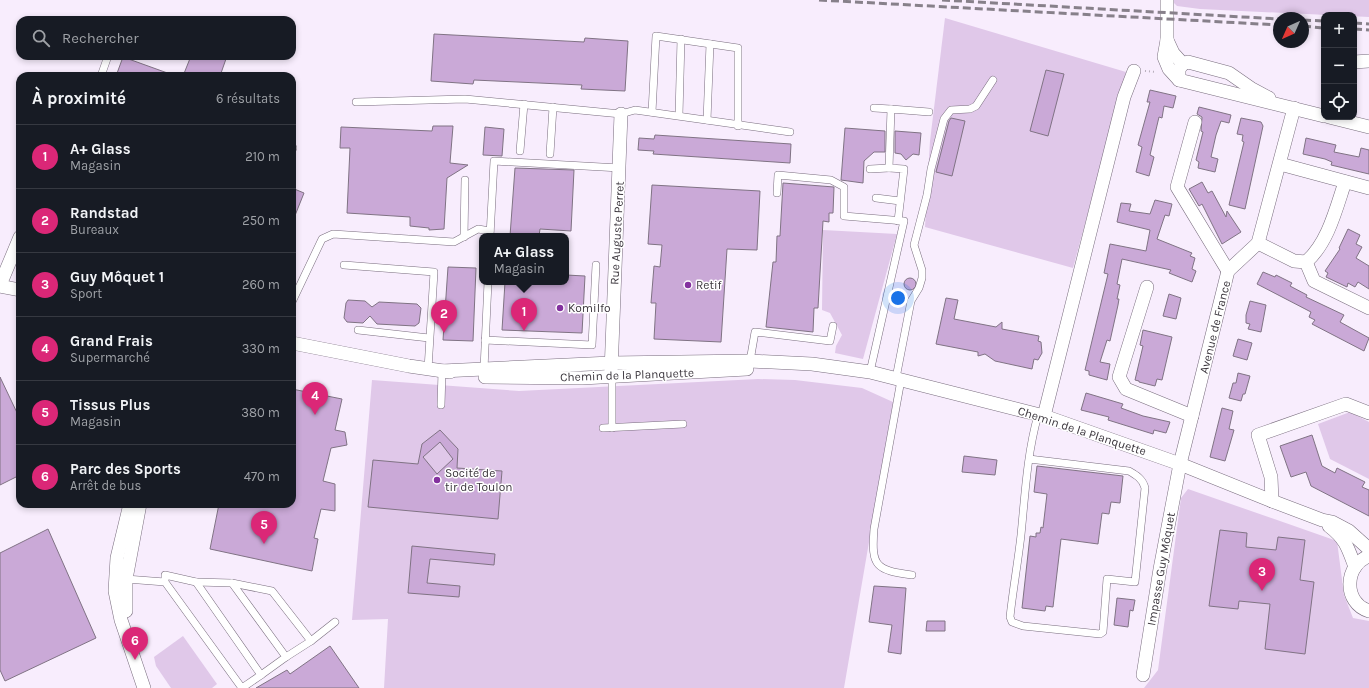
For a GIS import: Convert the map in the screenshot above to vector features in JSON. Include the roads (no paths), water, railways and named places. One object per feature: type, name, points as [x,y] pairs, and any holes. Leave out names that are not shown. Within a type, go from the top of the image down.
[{"type":"street","points":[[1167,0],[1164,57],[1169,69],[1179,80],[1321,115]]},
{"type":"street","points":[[1166,40],[1173,53],[1183,64]]},
{"type":"street","points":[[1357,62],[1369,61]]},
{"type":"street","points":[[1179,80],[1179,69],[1183,64],[1188,62],[1229,73],[1252,90],[1294,108]]},
{"type":"street","points":[[1041,416],[1124,98],[1134,71]]},
{"type":"street","points":[[1294,108],[1258,243],[1294,261],[1306,262],[1316,254],[1329,226],[1345,182]]},
{"type":"street","name":"Rue Auguste Perret","points":[[612,377],[611,364],[621,114]]},
{"type":"street","points":[[1341,120],[1369,127]]},
{"type":"street","points":[[1195,122],[1177,187],[1228,271]]},
{"type":"street","points":[[1280,164],[1369,188]]},
{"type":"street","name":"Avenue de France","points":[[1180,464],[1228,271],[1258,243]]},
{"type":"street","points":[[16,247],[0,286],[16,289]]},
{"type":"street","points":[[1306,262],[1314,281],[1369,308]]},
{"type":"street","points":[[1146,287],[1118,377],[1126,389],[1192,416]]},
{"type":"street","name":"Chemin de la Planquette","points":[[296,344],[464,375],[520,378],[612,377],[712,372],[812,364]]},
{"type":"street","name":"Chemin de la Planquette","points":[[442,371],[611,364],[750,361],[812,364],[870,372],[1041,416],[1180,464],[1272,501],[1322,520],[1332,522],[1349,531],[1369,549]]},
{"type":"street","points":[[1272,501],[1271,477],[1258,435],[1346,404],[1369,413]]},
{"type":"street","name":"Impasse Guy Môquet","points":[[1143,675],[1160,569],[1180,464]]},
{"type":"street","points":[[129,508],[117,558],[115,580],[117,606],[144,688]]},
{"type":"street","points":[[127,635],[126,579],[139,508]]},
{"type":"street","name":"Chemin de la Planquette","points":[[1322,520],[1342,537],[1355,566]]},
{"type":"street","points":[[1369,556],[1355,566],[1351,574],[1350,591],[1359,606],[1369,611]]},
{"type":"lane","points":[[652,112],[656,36],[738,48],[738,126]]},
{"type":"lane","points":[[679,115],[682,39]]},
{"type":"lane","points":[[707,120],[710,44]]},
{"type":"lane","points":[[102,72],[107,60]]},
{"type":"lane","points":[[912,575],[886,571],[877,562],[873,551],[874,530],[911,301],[919,288],[922,278],[922,270],[914,245],[944,119],[951,110],[970,109],[976,106],[993,80]]},
{"type":"lane","points":[[356,102],[465,98],[621,114],[635,110],[679,115],[738,126],[790,132]]},
{"type":"lane","points":[[520,150],[524,104]]},
{"type":"lane","points":[[550,154],[553,107]]},
{"type":"lane","points":[[874,108],[929,112]]},
{"type":"lane","points":[[889,168],[891,109]]},
{"type":"lane","points":[[490,233],[494,161],[620,168]]},
{"type":"lane","points":[[870,169],[904,169],[898,221]]},
{"type":"lane","points":[[777,193],[778,175],[831,180],[844,187],[844,216],[904,221],[870,372]]},
{"type":"lane","points":[[464,237],[465,180]]},
{"type":"lane","points":[[876,198],[900,201]]},
{"type":"lane","points":[[296,294],[322,239],[333,234],[454,242],[478,230],[487,233]]},
{"type":"lane","points":[[344,265],[434,272],[428,369]]},
{"type":"lane","points":[[485,340],[592,345],[596,265]]},
{"type":"lane","points":[[484,369],[488,285]]},
{"type":"lane","points":[[750,361],[755,332],[830,341],[833,326]]},
{"type":"lane","points":[[358,330],[429,338]]},
{"type":"lane","points":[[441,405],[442,371]]},
{"type":"lane","points":[[612,377],[612,428]]},
{"type":"lane","points":[[1029,459],[1129,471],[1137,475],[1144,483],[1145,488],[1135,582],[1107,579],[1103,632],[1100,634],[1023,626],[1012,622],[1011,610],[1029,459],[1032,436],[1041,416]]},
{"type":"lane","points":[[603,428],[683,424]]},
{"type":"lane","points":[[311,640],[272,591],[232,583],[196,582],[165,576],[165,582],[242,688],[311,640],[334,622]]},
{"type":"lane","points":[[126,579],[165,582]]},
{"type":"lane","points":[[196,582],[261,675]]},
{"type":"lane","points":[[232,583],[286,657]]},
{"type":"railway","points":[[819,0],[1273,25]]},
{"type":"railway","points":[[942,0],[1273,19]]},
{"type":"railway","points":[[1309,20],[1321,21]]},
{"type":"railway","points":[[1357,23],[1369,24]]},
{"type":"railway","points":[[1309,27],[1321,28]]},
{"type":"railway","points":[[1357,29],[1369,30]]},
{"type":"place","name":"Retif","points":[[688,285]]},
{"type":"place","name":"Komilfo","points":[[560,308]]},
{"type":"place","name":"A+ Glass","points":[[524,331]]},
{"type":"place","name":"Randstad","points":[[444,333]]},
{"type":"place","name":"Grand Frais","points":[[315,415]]},
{"type":"place","name":"Socité de tir de Toulon","points":[[437,480]]},
{"type":"place","name":"Tissus Plus","points":[[264,544]]},
{"type":"place","name":"Guy Môquet 1","points":[[1262,591]]},
{"type":"place","name":"Parc des Sports","points":[[135,660]]}]
